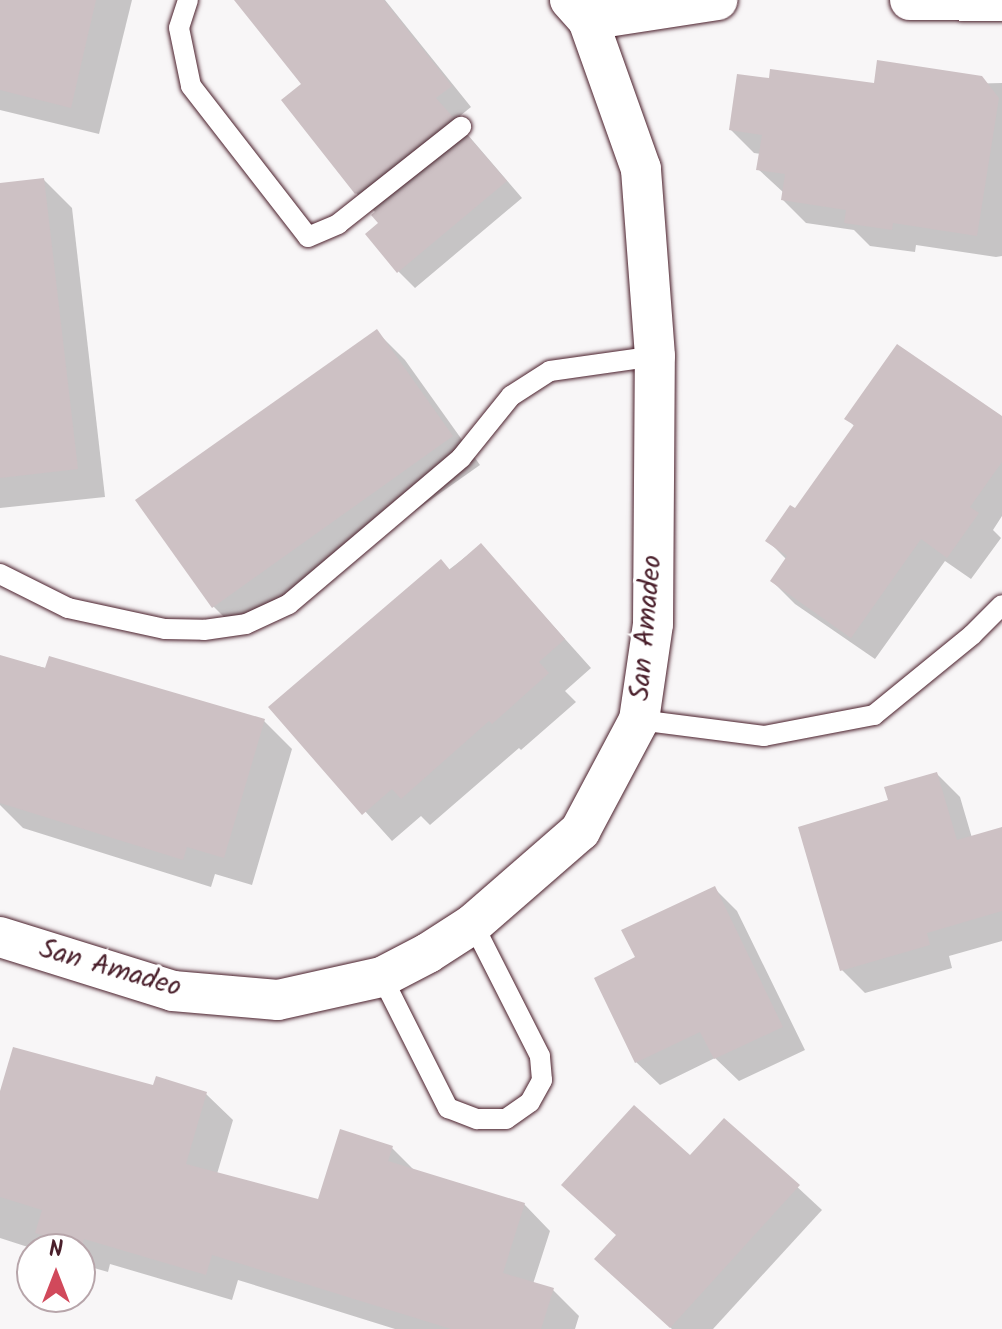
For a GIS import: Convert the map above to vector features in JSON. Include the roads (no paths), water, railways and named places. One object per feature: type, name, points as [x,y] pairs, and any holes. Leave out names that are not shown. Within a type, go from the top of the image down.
[{"type":"street","name":"San Amadeo","points":[[0,937],[173,991],[278,1000],[382,977],[428,953],[473,924],[580,831],[639,720],[653,624],[655,356],[641,169],[579,10],[717,0]]},
{"type":"street","points":[[910,0],[1002,1]]},
{"type":"lane","points":[[188,0],[179,28],[191,86],[308,237],[338,224],[461,127]]},
{"type":"lane","points":[[0,574],[68,608],[165,629],[204,630],[246,624],[289,604],[461,458],[511,396],[550,371],[655,356]]},
{"type":"lane","points":[[639,720],[764,736],[874,715],[972,635],[1002,605]]},
{"type":"lane","points":[[382,977],[448,1108],[477,1119],[506,1119],[530,1102],[542,1080],[540,1056],[473,924]]}]
